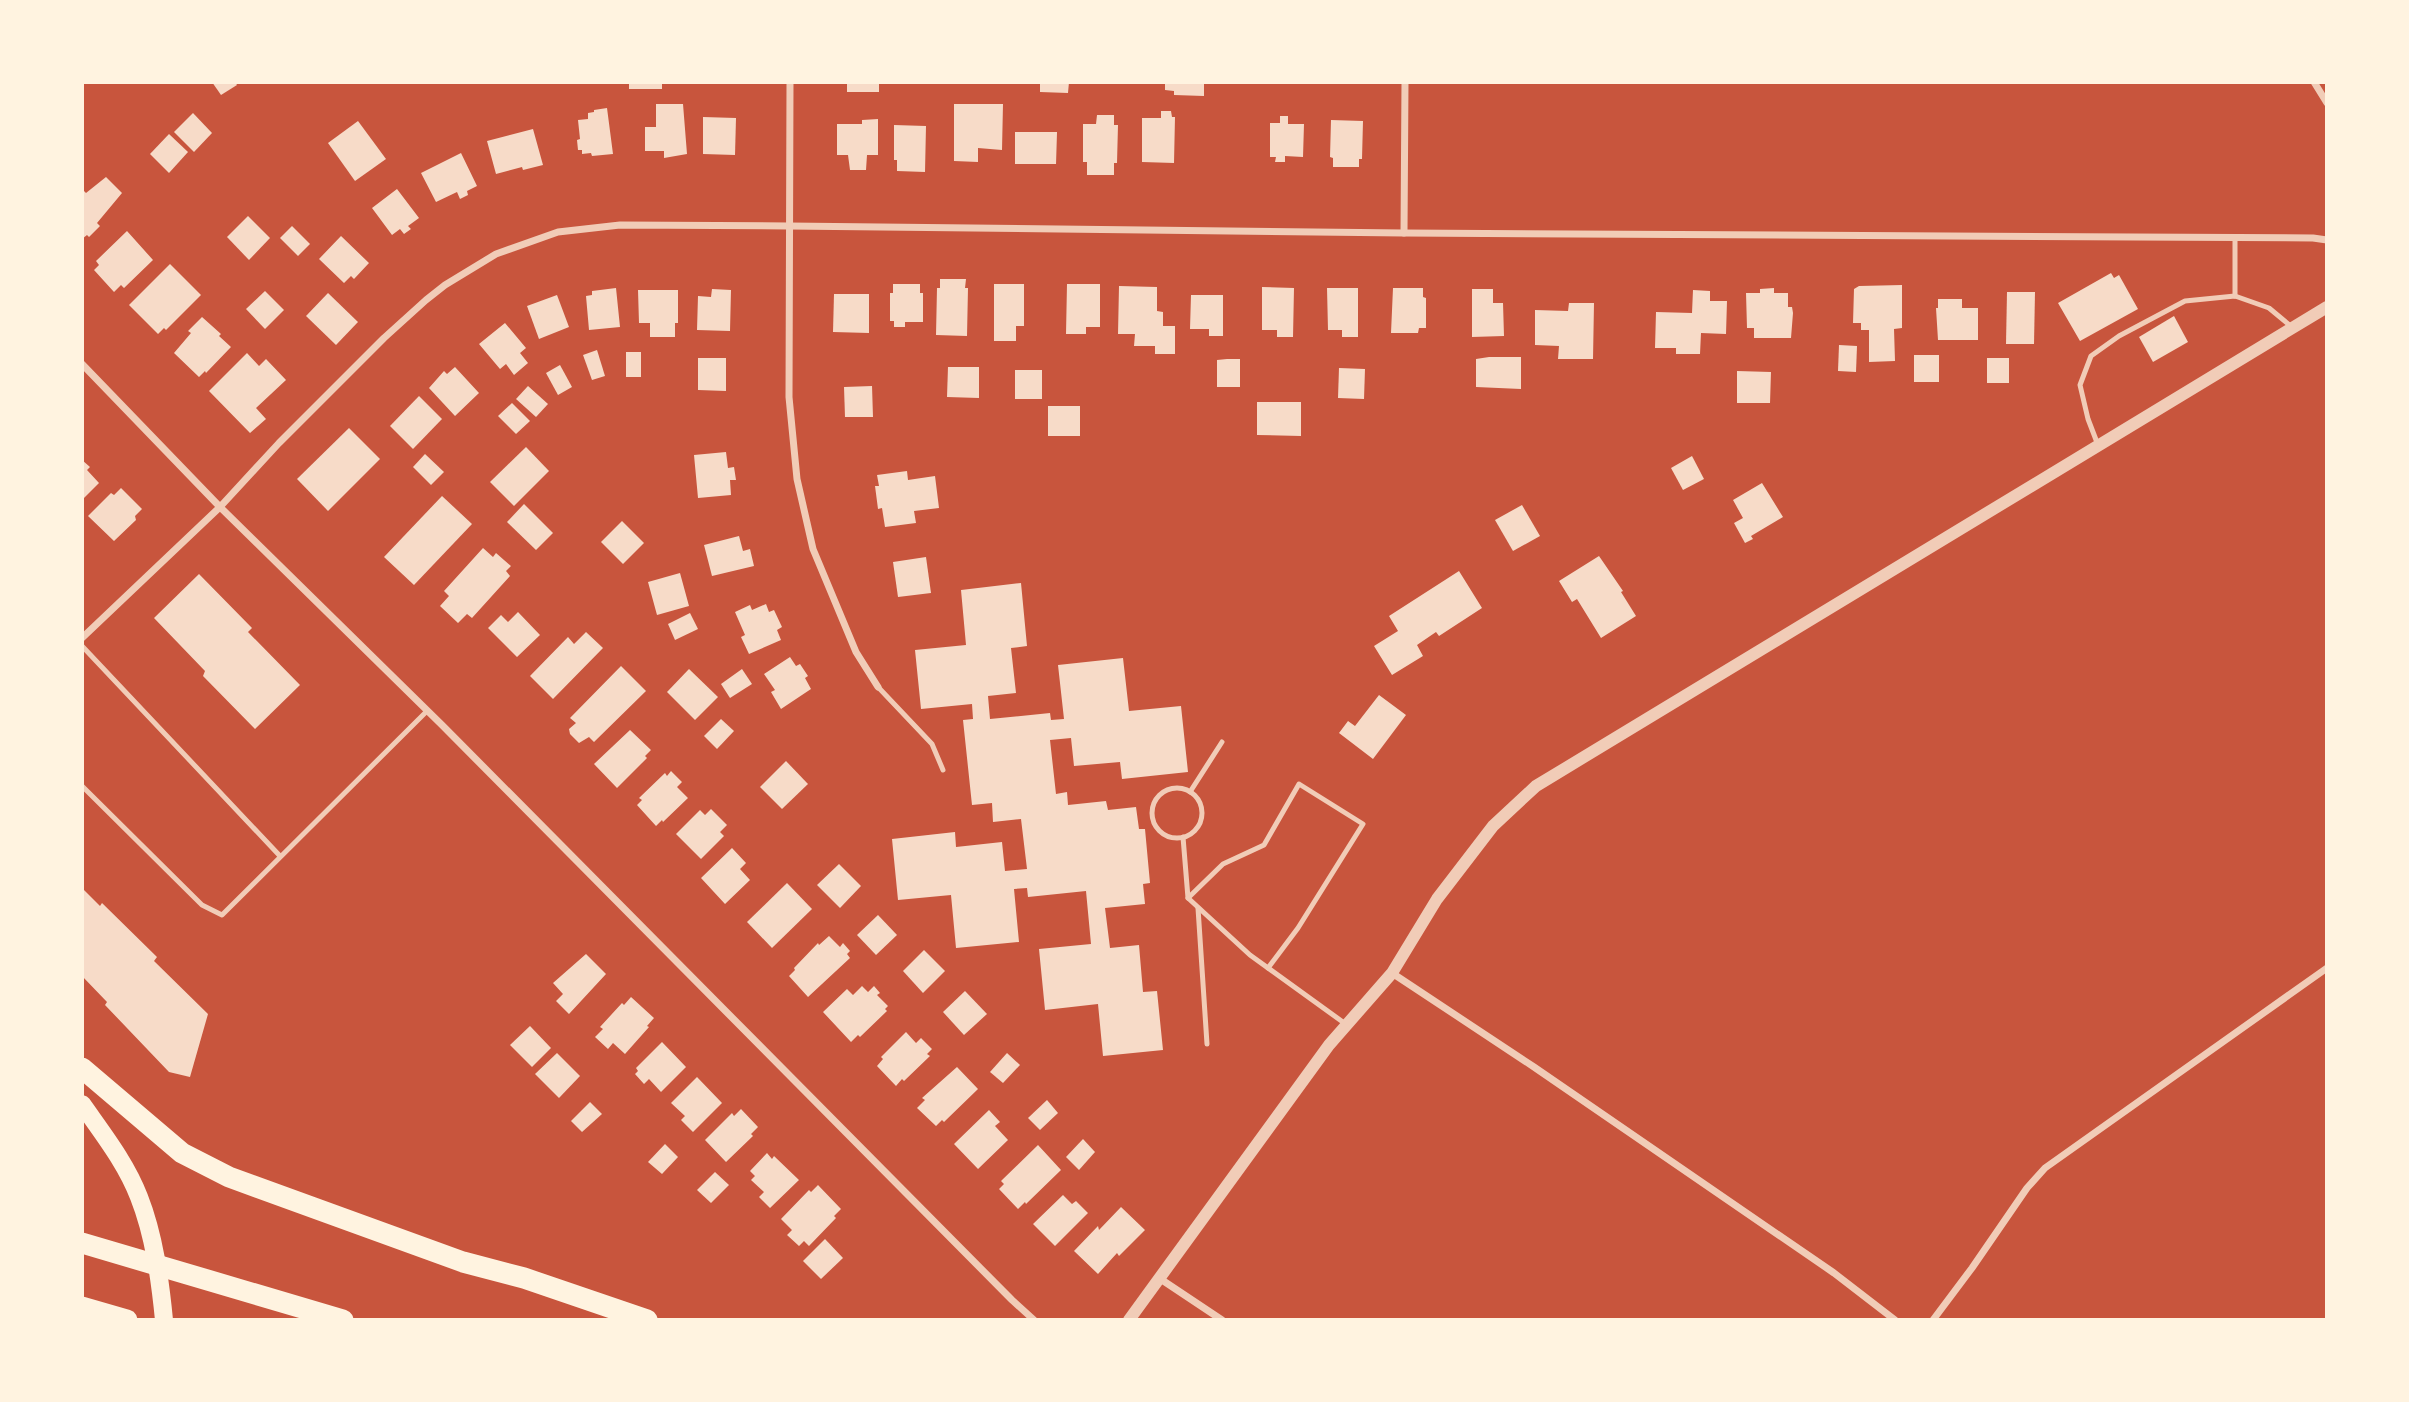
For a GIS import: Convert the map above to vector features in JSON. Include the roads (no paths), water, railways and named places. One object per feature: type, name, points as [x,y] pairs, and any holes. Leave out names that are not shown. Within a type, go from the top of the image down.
[{"type":"highway","points":[[82,1068],[182,1153],[229,1177],[463,1262],[524,1278],[647,1320]]},
{"type":"highway","points":[[82,1243],[343,1320]]},
{"type":"highway","points":[[82,1307],[127,1320]]},
{"type":"main road","points":[[82,1104],[123,1163],[140,1197],[151,1237],[164,1320]]},
{"type":"street","points":[[790,82],[789,397],[797,479],[813,549],[856,652],[878,687]]},
{"type":"street","points":[[1404,233],[1405,82]]},
{"type":"street","points":[[2314,82],[2327,103]]},
{"type":"street","points":[[82,639],[220,507],[279,443],[398,324],[445,285],[496,254],[538,237],[579,229],[632,225],[2327,240]]},
{"type":"street","points":[[1129,1320],[1329,1045],[1392,973],[1437,899],[1486,836],[1513,806],[1536,786],[2327,307]]},
{"type":"street","points":[[82,364],[220,507],[427,710],[1034,1320]]},
{"type":"street","points":[[1933,1320],[2027,1188],[2045,1168],[2327,968]]},
{"type":"street","points":[[1392,973],[1799,1249],[1895,1320]]},
{"type":"street","points":[[1158,1278],[1222,1320]]},
{"type":"lane","points":[[2235,238],[2235,296]]},
{"type":"lane","points":[[2098,445],[2088,419],[2080,385],[2091,355],[2119,337],[2185,301],[2235,296],[2269,308],[2293,328]]},
{"type":"lane","points":[[82,646],[280,856]]},
{"type":"lane","points":[[878,687],[932,744],[943,770]]},
{"type":"lane","points":[[82,786],[202,905],[222,915],[427,710]]},
{"type":"lane","points":[[1190,792],[1222,742]]},
{"type":"lane","points":[[1188,898],[1223,864],[1264,845],[1299,784],[1363,824],[1298,928],[1268,968]]},
{"type":"lane","points":[[1174,788],[1190,792],[1200,805],[1202,813],[1196,829],[1183,838],[1167,836],[1160,832],[1152,818],[1154,802],[1166,790],[1174,788]]},
{"type":"lane","points":[[1183,838],[1188,898],[1250,955],[1347,1025]]},
{"type":"lane","points":[[1198,908],[1207,1044]]}]
